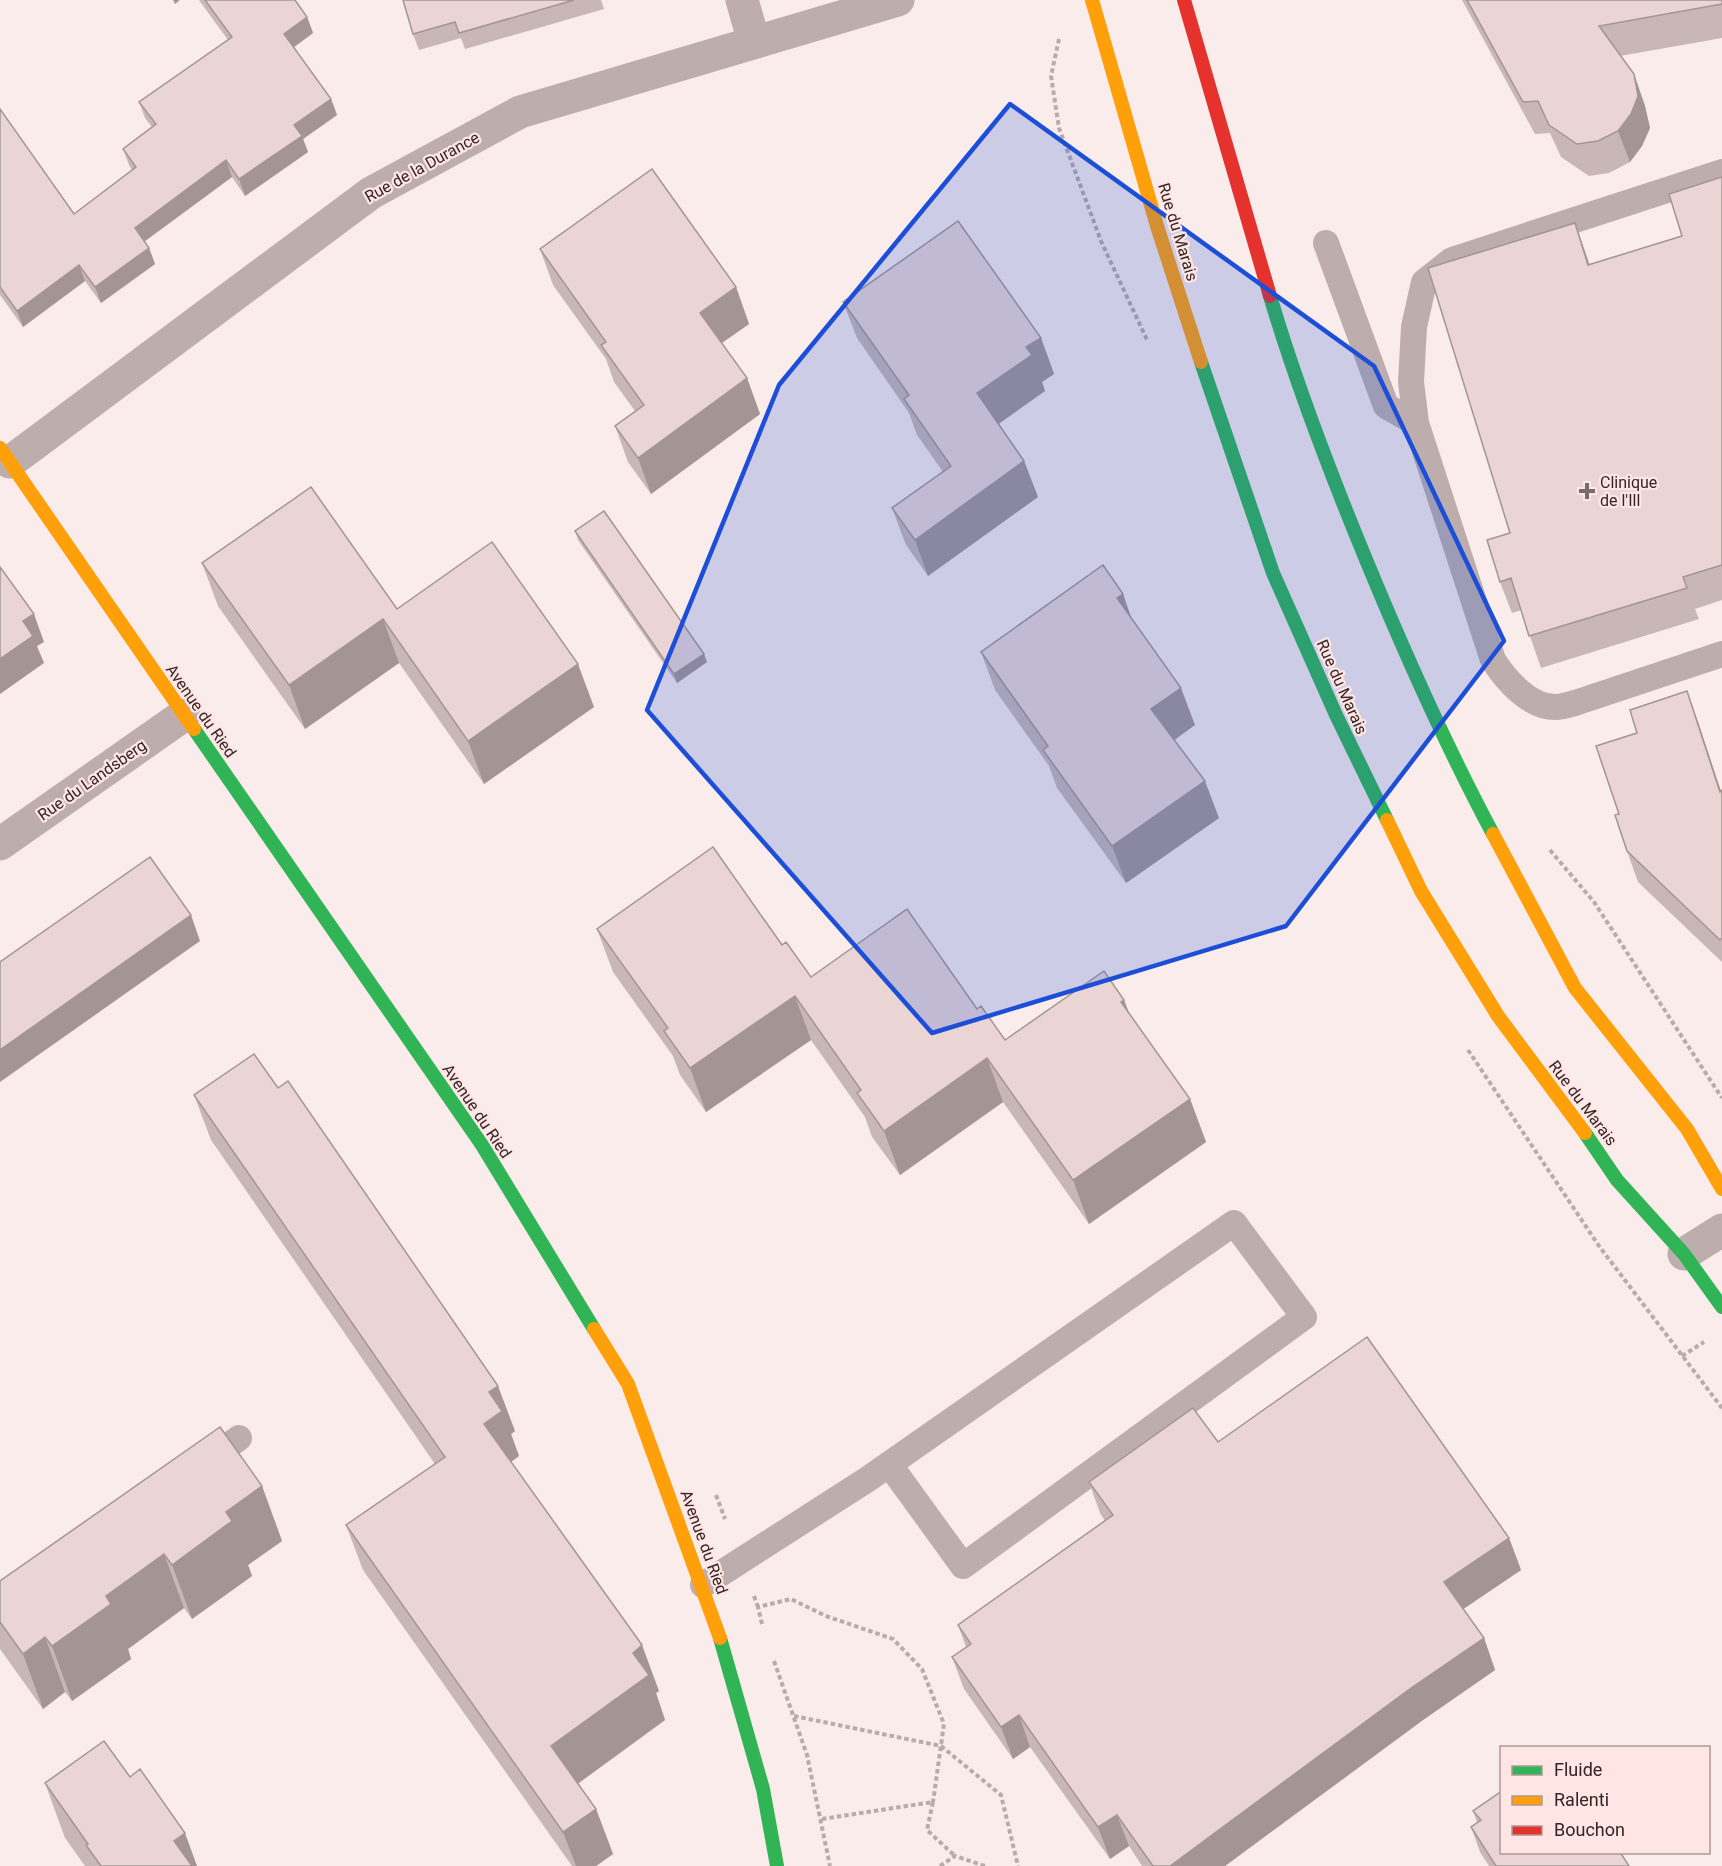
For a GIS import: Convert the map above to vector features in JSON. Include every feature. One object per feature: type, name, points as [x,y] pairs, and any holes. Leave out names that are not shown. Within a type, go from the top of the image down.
[{"type":"main road","name":"Rue du Marais","points":[[1092,0],[1157,226],[1209,386],[1273,573],[1336,715],[1421,891],[1498,1016],[1608,1163],[1617,1180],[1684,1254],[1722,1307]]},
{"type":"main road","points":[[1184,0],[1285,348],[1336,488],[1451,754],[1575,988],[1687,1129],[1722,1189]]},
{"type":"main road","name":"Avenue du Ried","points":[[5,455],[482,1145],[628,1384],[703,1585],[728,1661],[763,1789],[777,1866]]},
{"type":"street","points":[[742,0],[754,42]]},
{"type":"street","name":"Rue de la Durance","points":[[5,455],[371,193],[520,112],[898,0]]},
{"type":"street","name":"Rue du Landsberg","points":[[0,844],[184,715]]},
{"type":"street","points":[[1684,1254],[1722,1230]]},
{"type":"lane","points":[[1722,172],[1452,260],[1424,282],[1414,327],[1411,382],[1416,423],[1493,660],[1509,683],[1532,699],[1554,707],[1578,702],[1722,654]]},
{"type":"lane","points":[[1326,243],[1386,406],[1416,423]]},
{"type":"lane","points":[[703,1585],[889,1464],[1234,1223],[1304,1317],[963,1566],[889,1464]]},
{"type":"lane","points":[[182,1479],[239,1438]]},
{"type":"path","points":[[1579,1217],[1722,1408]]},
{"type":"path","points":[[763,1626],[758,1607],[791,1599],[826,1616],[893,1639],[922,1669],[944,1724],[927,1830],[955,1856],[985,1866]]},
{"type":"path","points":[[794,1716],[941,1746],[1001,1795],[1018,1866]]},
{"type":"path","points":[[822,1819],[933,1802]]},
{"type":"path","points":[[940,1866],[955,1856]]},
{"type":"highlighted area","points":[[1010,104],[1374,366],[1504,641],[1286,926],[932,1033],[647,710],[779,385]]},
{"type":"building","points":[[205,0],[295,0],[307,17],[284,34],[331,99],[294,125],[302,136],[239,179],[226,160],[135,228],[149,248],[95,287],[79,265],[17,311],[0,287],[0,109],[74,214],[136,167],[123,149],[156,124],[139,102],[232,37]]},
{"type":"building","points":[[403,0],[574,0],[459,33],[455,22],[413,34]]},
{"type":"building","points":[[1467,0],[1722,0],[1722,4],[1599,26],[1634,74],[1638,96],[1631,114],[1618,131],[1598,141],[1577,144],[1549,125],[1538,101],[1523,102]]},
{"type":"building","points":[[652,169],[736,287],[700,313],[747,378],[638,458],[615,426],[644,405],[601,345],[606,342],[540,249]]},
{"type":"building","name":"Clinique de l'Ill","points":[[1722,177],[1722,565],[1683,577],[1687,588],[1529,636],[1511,578],[1500,582],[1487,540],[1510,533],[1428,268],[1575,223],[1588,265],[1682,236],[1669,194]]},
{"type":"building","points":[[958,221],[1041,338],[1026,347],[1032,355],[977,393],[1024,461],[915,540],[892,508],[951,466],[904,399],[909,395],[843,302]]},
{"type":"building","points":[[311,487],[397,609],[492,542],[578,664],[468,741],[383,619],[289,685],[202,563]]},
{"type":"building","points":[[604,511],[704,654],[674,674],[575,531]]},
{"type":"building","points":[[1103,565],[1123,594],[1117,598],[1181,688],[1151,709],[1205,781],[1112,846],[1043,750],[1048,746],[981,652]]},
{"type":"building","points":[[0,567],[34,614],[23,621],[33,636],[0,659]]},
{"type":"building","points":[[1687,691],[1720,792],[1722,790],[1722,938],[1720,940],[1627,851],[1615,815],[1619,814],[1596,746],[1637,733],[1630,710]]},
{"type":"building","points":[[713,847],[782,945],[786,942],[811,977],[907,909],[977,1009],[981,1006],[1005,1040],[1104,971],[1124,1000],[1121,1002],[1190,1099],[1073,1180],[987,1058],[884,1131],[857,1093],[861,1090],[795,996],[690,1068],[664,1031],[668,1028],[597,929]]},
{"type":"building","points":[[150,857],[191,915],[0,1050],[0,962]]},
{"type":"building","points":[[254,1054],[278,1088],[288,1081],[498,1386],[489,1392],[502,1411],[484,1424],[642,1645],[633,1653],[649,1675],[551,1746],[596,1809],[563,1832],[346,1525],[445,1457],[194,1095]]},
{"type":"building","points":[[1367,1337],[1509,1538],[1444,1582],[1484,1638],[1411,1688],[1170,1866],[1153,1866],[1117,1815],[1098,1827],[1019,1715],[1001,1727],[952,1657],[971,1644],[958,1625],[1113,1515],[1089,1482],[1193,1408],[1218,1442]]},
{"type":"building","points":[[220,1427],[262,1486],[226,1512],[232,1521],[172,1565],[164,1554],[106,1596],[111,1604],[52,1646],[45,1637],[23,1654],[0,1622],[0,1581]]},
{"type":"building","points":[[104,1741],[130,1777],[140,1769],[185,1833],[174,1841],[192,1866],[101,1866],[86,1845],[88,1844],[45,1783]]},
{"type":"building","points":[[1500,1792],[1500,1854],[1621,1854],[1629,1866],[1496,1866],[1471,1827],[1481,1820],[1473,1811]]},
{"type":"traffic: fast","points":[[1270,296],[1291,364],[1340,497],[1427,700],[1493,834]]},
{"type":"traffic: fast","points":[[1201,362],[1273,573],[1336,715],[1387,820]]},
{"type":"traffic: fast","points":[[194,729],[482,1145],[594,1329]]},
{"type":"traffic: fast","points":[[1585,1133],[1617,1180],[1684,1254],[1722,1307]]},
{"type":"traffic: fast","points":[[720,1638],[763,1789],[777,1866]]},
{"type":"traffic: slow","points":[[1092,0],[1157,226],[1201,362]]},
{"type":"traffic: slow","points":[[0,448],[194,729]]},
{"type":"traffic: slow","points":[[1387,820],[1421,891],[1498,1016],[1585,1133]]},
{"type":"traffic: slow","points":[[1493,834],[1575,988],[1687,1129],[1722,1189]]},
{"type":"traffic: slow","points":[[594,1329],[628,1384],[720,1638]]},
{"type":"traffic: jam","points":[[1184,0],[1270,296]]},
{"type":"place","name":"Clinique de l'Ill","points":[[1587,491]]}]
